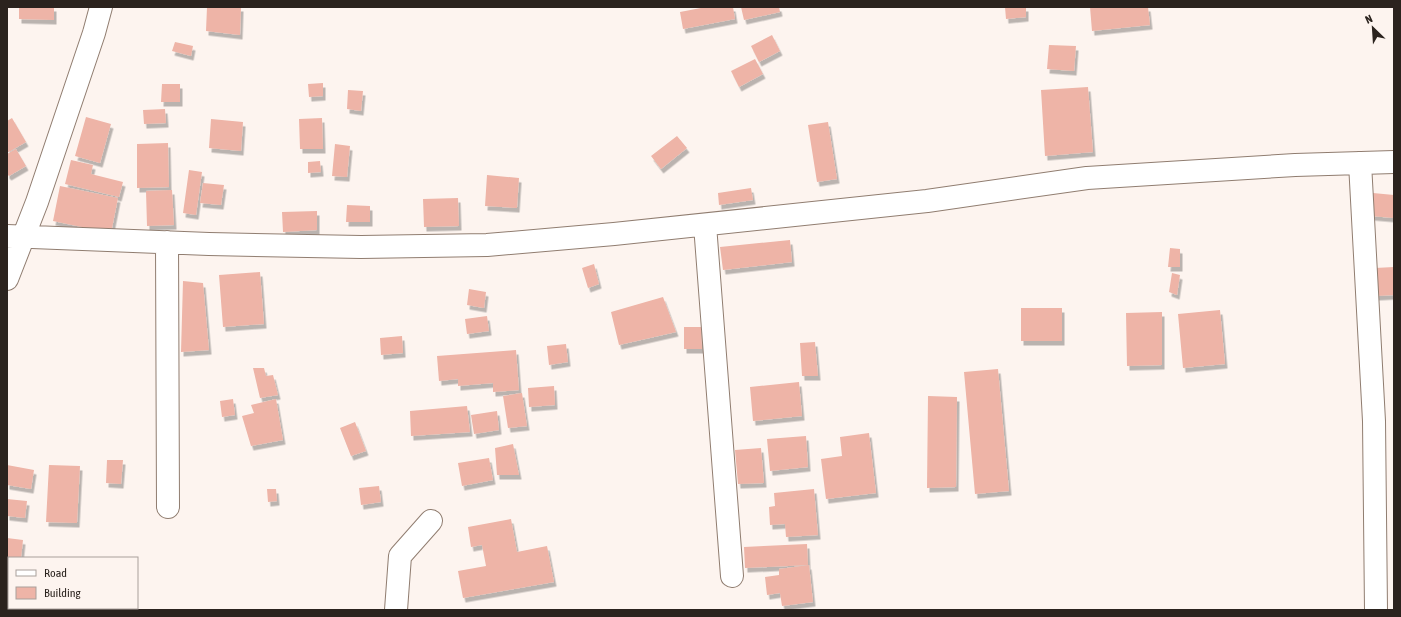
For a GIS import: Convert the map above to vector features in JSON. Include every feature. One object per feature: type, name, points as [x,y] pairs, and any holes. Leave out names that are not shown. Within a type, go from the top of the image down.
[{"type":"street","points":[[7,279],[15,237],[37,202],[94,33],[101,7]]},
{"type":"street","points":[[15,237],[361,246],[487,245],[705,225],[928,201],[1087,178],[1295,165],[1394,162]]},
{"type":"street","points":[[1360,163],[1374,421],[1376,610]]},
{"type":"street","points":[[705,225],[732,576]]},
{"type":"street","points":[[166,242],[168,507]]},
{"type":"street","points":[[396,610],[400,556],[431,521]]},
{"type":"building","points":[[19,7],[54,7],[54,20],[19,19]]},
{"type":"building","points":[[207,7],[241,7],[240,35],[206,31]]},
{"type":"building","points":[[706,7],[733,7],[735,19],[683,29],[680,12]]},
{"type":"building","points":[[741,7],[779,7],[780,12],[744,20]]},
{"type":"building","points":[[1005,7],[1026,7],[1026,17],[1006,19]]},
{"type":"building","points":[[1090,7],[1148,7],[1150,25],[1092,31]]},
{"type":"building","points":[[772,35],[780,51],[759,62],[751,46]]},
{"type":"building","points":[[175,42],[193,46],[191,56],[172,51]]},
{"type":"building","points":[[1049,45],[1076,46],[1074,71],[1047,69]]},
{"type":"building","points":[[755,59],[763,74],[739,87],[731,71]]},
{"type":"building","points":[[323,83],[323,96],[309,97],[308,84]]},
{"type":"building","points":[[162,84],[180,84],[180,102],[161,102]]},
{"type":"building","points":[[1088,87],[1093,152],[1045,156],[1041,90]]},
{"type":"building","points":[[348,90],[363,91],[361,111],[347,109]]},
{"type":"building","points":[[165,109],[166,123],[144,124],[143,110]]},
{"type":"building","points":[[86,117],[111,124],[100,163],[75,156]]},
{"type":"building","points":[[12,118],[26,142],[7,153],[7,121]]},
{"type":"building","points":[[322,118],[323,149],[300,149],[299,119]]},
{"type":"building","points":[[211,119],[243,122],[241,151],[209,148]]},
{"type":"building","points":[[828,122],[837,179],[817,182],[808,125]]},
{"type":"building","points":[[677,136],[687,148],[661,169],[651,156]]},
{"type":"building","points":[[168,143],[169,187],[137,188],[137,144]]},
{"type":"building","points":[[335,144],[350,146],[347,177],[332,176]]},
{"type":"building","points":[[16,149],[26,166],[9,176],[7,174],[7,154]]},
{"type":"building","points":[[71,160],[93,165],[91,174],[123,182],[119,197],[65,184]]},
{"type":"building","points":[[320,161],[321,172],[308,173],[308,162]]},
{"type":"building","points":[[189,170],[202,172],[196,215],[183,213]]},
{"type":"building","points":[[487,175],[519,178],[517,208],[485,206]]},
{"type":"building","points":[[203,183],[224,185],[221,205],[200,203]]},
{"type":"building","points":[[60,186],[118,198],[111,233],[53,221]]},
{"type":"building","points":[[751,188],[753,200],[719,205],[718,193]]},
{"type":"building","points":[[172,190],[174,225],[147,226],[146,191]]},
{"type":"building","points":[[1373,193],[1394,195],[1394,218],[1371,216]]},
{"type":"building","points":[[458,198],[459,226],[424,227],[423,199]]},
{"type":"building","points":[[347,205],[370,206],[370,222],[346,222]]},
{"type":"building","points":[[317,211],[317,230],[283,232],[282,212]]},
{"type":"building","points":[[790,240],[792,262],[723,270],[720,247]]},
{"type":"building","points":[[1170,248],[1180,249],[1180,267],[1168,267]]},
{"type":"building","points":[[594,264],[599,284],[588,288],[582,268]]},
{"type":"building","points":[[1394,267],[1394,295],[1376,296],[1375,268]]},
{"type":"building","points":[[260,272],[264,324],[223,327],[219,275]]},
{"type":"building","points":[[1172,273],[1180,275],[1177,295],[1169,292]]},
{"type":"building","points":[[183,281],[203,283],[209,350],[181,352]]},
{"type":"building","points":[[469,289],[486,292],[484,308],[467,305]]},
{"type":"building","points":[[663,297],[676,332],[619,345],[611,312]]},
{"type":"building","points":[[1021,308],[1062,308],[1062,341],[1021,341]]},
{"type":"building","points":[[1220,310],[1225,364],[1183,368],[1178,314]]},
{"type":"building","points":[[1162,312],[1162,365],[1127,366],[1126,313]]},
{"type":"building","points":[[487,316],[489,331],[467,334],[465,319]]},
{"type":"building","points":[[684,327],[701,327],[702,349],[684,349]]},
{"type":"building","points":[[402,336],[403,353],[381,355],[380,338]]},
{"type":"building","points":[[815,342],[818,376],[802,376],[800,343]]},
{"type":"building","points":[[566,344],[568,362],[549,365],[547,346]]},
{"type":"building","points":[[516,350],[519,390],[493,392],[493,383],[458,386],[458,379],[439,381],[437,356]]},
{"type":"building","points":[[253,368],[264,368],[266,376],[273,375],[278,395],[260,398]]},
{"type":"building","points":[[998,369],[1009,491],[975,494],[964,372]]},
{"type":"building","points":[[799,382],[802,416],[753,421],[750,387]]},
{"type":"building","points":[[554,386],[555,405],[529,407],[528,388]]},
{"type":"building","points":[[522,393],[527,426],[508,428],[503,396]]},
{"type":"building","points":[[928,396],[957,397],[956,487],[927,488]]},
{"type":"building","points":[[233,399],[235,415],[222,417],[220,401]]},
{"type":"building","points":[[276,399],[283,440],[251,446],[242,416],[254,413],[251,405]]},
{"type":"building","points":[[467,406],[470,432],[411,436],[410,411]]},
{"type":"building","points":[[497,411],[499,430],[474,434],[471,415]]},
{"type":"building","points":[[355,422],[366,451],[351,456],[340,428]]},
{"type":"building","points":[[869,433],[876,493],[826,499],[821,459],[842,456],[840,437]]},
{"type":"building","points":[[806,436],[808,467],[770,471],[767,439]]},
{"type":"building","points":[[513,444],[519,475],[497,475],[495,448]]},
{"type":"building","points":[[761,448],[764,483],[738,484],[735,450]]},
{"type":"building","points":[[489,458],[493,480],[462,486],[458,463]]},
{"type":"building","points":[[107,460],[123,460],[121,484],[106,483]]},
{"type":"building","points":[[7,465],[34,470],[31,489],[7,485]]},
{"type":"building","points":[[49,465],[80,466],[77,523],[46,522]]},
{"type":"building","points":[[379,486],[381,502],[361,505],[359,488]]},
{"type":"building","points":[[267,489],[276,489],[277,501],[268,502]]},
{"type":"building","points":[[814,489],[818,535],[786,537],[785,524],[770,525],[769,507],[775,506],[774,493]]},
{"type":"building","points":[[7,499],[27,501],[25,518],[7,516]]},
{"type":"building","points":[[511,519],[517,552],[547,546],[554,582],[463,598],[458,571],[486,566],[482,545],[471,547],[468,527]]},
{"type":"building","points":[[7,538],[23,540],[21,557],[8,557],[7,566]]},
{"type":"building","points":[[807,544],[808,565],[745,568],[744,547]]},
{"type":"building","points":[[809,565],[813,602],[782,606],[780,593],[767,595],[765,577],[779,575],[779,569]]}]
